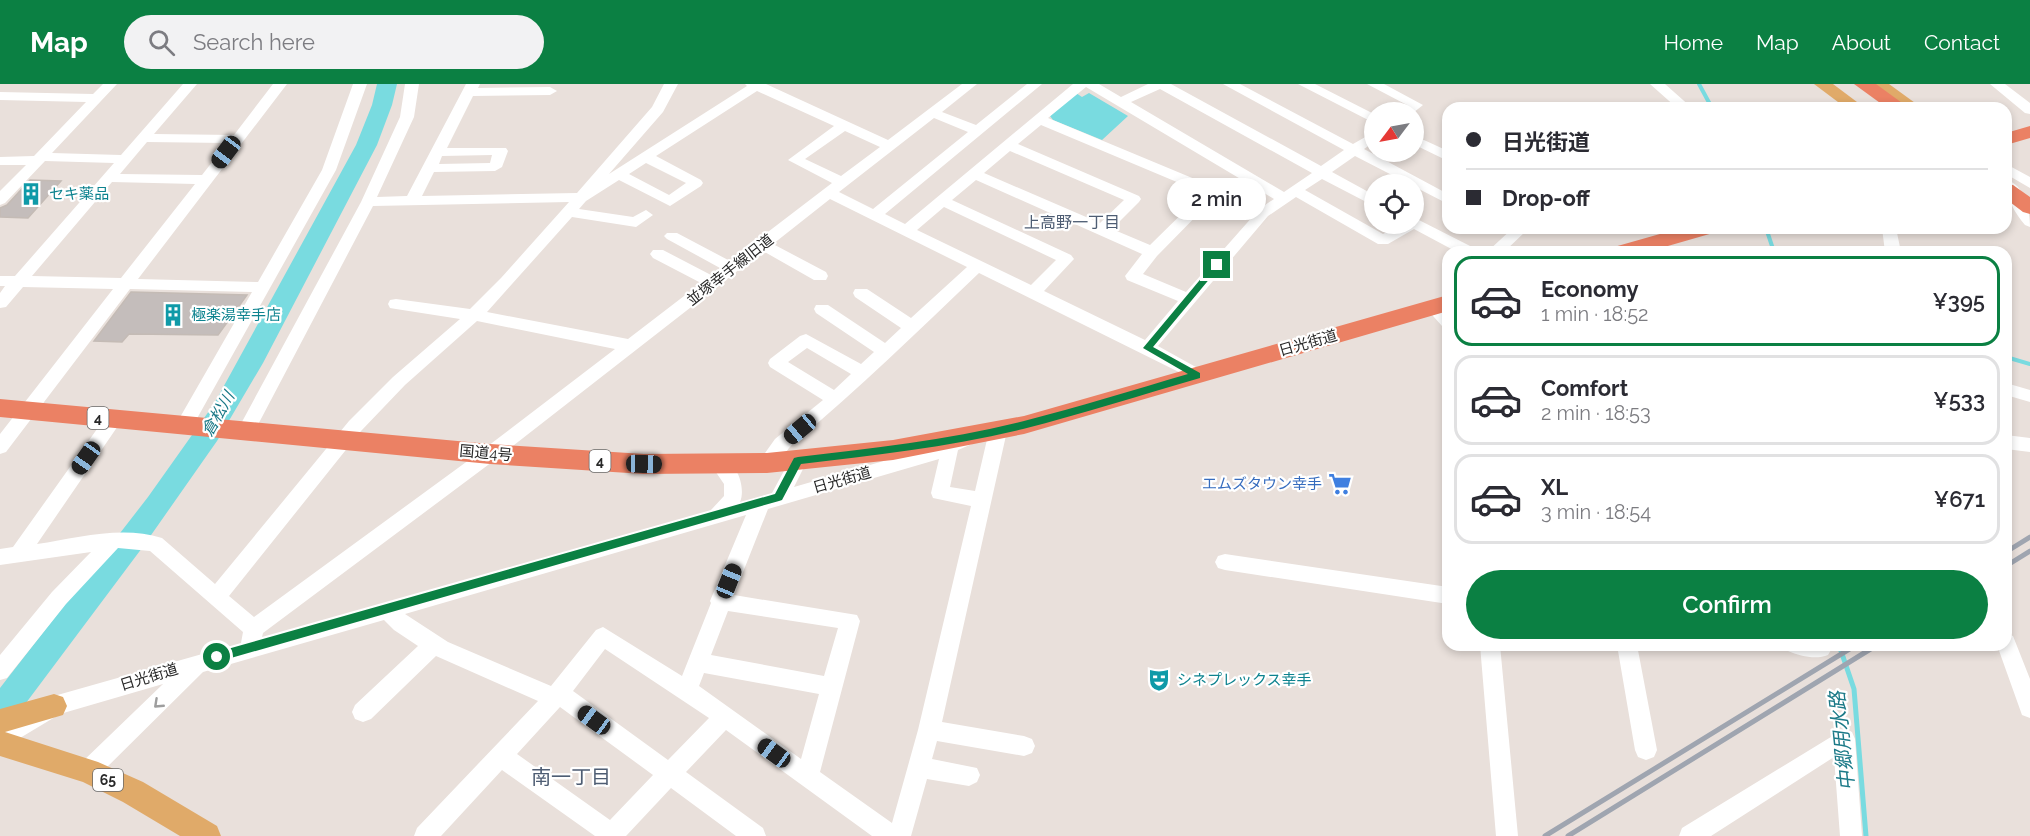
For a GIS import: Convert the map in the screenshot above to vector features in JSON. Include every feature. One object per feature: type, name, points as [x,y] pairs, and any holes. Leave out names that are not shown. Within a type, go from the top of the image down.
[{"type":"highway","points":[[1846,84],[1873,102]]},
{"type":"highway","points":[[1863,84],[1889,102]]},
{"type":"highway","points":[[2012,137],[2030,132]]},
{"type":"highway","points":[[2012,182],[2030,194]]},
{"type":"highway","points":[[2012,194],[2030,207]]},
{"type":"highway","points":[[1643,246],[1685,234]]},
{"type":"highway","name":"日光街道","points":[[972,436],[998,431],[1197,375],[1442,311]]},
{"type":"highway","name":"国道4号","points":[[0,408],[490,454],[644,464],[720,465],[798,461],[893,450],[972,436]]},
{"type":"main road","points":[[1822,84],[1848,102]]},
{"type":"main road","points":[[1877,84],[1895,102]]},
{"type":"main road","points":[[1877,84],[1905,102]]},
{"type":"main road","points":[[1,731],[54,706]]},
{"type":"main road","name":"65","points":[[1,731],[134,792],[189,832]]},
{"type":"street","points":[[1,198],[110,84]]},
{"type":"street","points":[[0,303],[190,84]]},
{"type":"street","points":[[0,447],[280,84]]},
{"type":"street","points":[[190,426],[263,287],[329,170],[360,84]]},
{"type":"street","points":[[236,430],[368,202],[407,117],[412,84]]},
{"type":"street","points":[[217,597],[342,440],[399,381],[474,315],[570,212],[616,155],[658,109],[671,84]]},
{"type":"street","name":"並塚幸手線旧道","points":[[252,639],[970,84]]},
{"type":"street","points":[[874,216],[1035,84]]},
{"type":"street","points":[[906,231],[1041,120],[1081,84]]},
{"type":"street","points":[[1090,84],[1288,194],[1364,232]]},
{"type":"street","points":[[1122,101],[1160,84],[1364,196]]},
{"type":"street","points":[[1230,84],[1442,197]]},
{"type":"street","points":[[1305,84],[1364,114]]},
{"type":"street","points":[[1374,84],[1410,102]]},
{"type":"street","points":[[1657,84],[1678,102]]},
{"type":"street","points":[[1997,84],[2030,110]]},
{"type":"street","points":[[368,202],[583,197],[756,85],[891,146]]},
{"type":"street","points":[[412,201],[471,88],[550,91]]},
{"type":"street","points":[[0,96],[97,98]]},
{"type":"street","points":[[932,113],[978,131]]},
{"type":"street","points":[[1041,120],[1263,213]]},
{"type":"street","points":[[843,183],[795,160],[844,125]]},
{"type":"street","points":[[143,138],[236,139]]},
{"type":"street","points":[[1148,348],[1187,299],[1263,213],[1364,143]]},
{"type":"street","points":[[1424,145],[1442,154]]},
{"type":"street","points":[[1010,146],[1134,199],[1103,229]]},
{"type":"street","points":[[429,168],[495,167],[501,151],[438,152]]},
{"type":"street","points":[[619,174],[670,201],[696,183],[645,157]]},
{"type":"street","points":[[0,160],[125,159]]},
{"type":"street","points":[[2012,172],[2030,184]]},
{"type":"street","points":[[975,174],[1152,252]]},
{"type":"street","points":[[109,178],[205,180]]},
{"type":"street","points":[[2012,189],[2030,223]]},
{"type":"street","points":[[1187,299],[1133,276],[1152,252],[1214,191]]},
{"type":"street","points":[[829,193],[1148,348],[1197,375]]},
{"type":"street","points":[[943,201],[1066,259],[1033,293]]},
{"type":"street","points":[[570,212],[636,222],[646,215]]},
{"type":"street","points":[[2012,212],[2030,223]]},
{"type":"street","points":[[1424,229],[1457,246]]},
{"type":"street","points":[[1367,234],[1383,242],[1396,234]]},
{"type":"street","points":[[1502,246],[1516,234]]},
{"type":"street","points":[[672,236],[732,268]]},
{"type":"street","points":[[763,245],[820,276]]},
{"type":"street","points":[[658,254],[713,283]]},
{"type":"street","points":[[767,463],[781,444],[836,399],[978,265]]},
{"type":"street","points":[[0,281],[263,287]]},
{"type":"street","points":[[861,293],[912,327]]},
{"type":"street","points":[[396,304],[474,315],[632,346]]},
{"type":"street","points":[[822,309],[886,352]]},
{"type":"street","points":[[836,399],[776,363],[806,340],[863,373]]},
{"type":"street","points":[[2012,391],[2030,396]]},
{"type":"street","points":[[20,553],[113,420]]},
{"type":"street","points":[[900,836],[929,730],[998,431]]},
{"type":"street","name":"日光街道","points":[[54,706],[200,662],[252,639],[387,610],[950,448],[972,436]]},
{"type":"street","points":[[2012,443],[2030,445]]},
{"type":"street","points":[[950,448],[940,493],[982,500]]},
{"type":"street","points":[[687,690],[720,601],[770,500],[798,461]]},
{"type":"street","points":[[716,515],[728,507],[734,487],[730,476],[720,465]]},
{"type":"street","points":[[0,671],[58,598],[115,541]]},
{"type":"street","points":[[0,557],[115,541],[155,544],[217,597],[252,639]]},
{"type":"street","points":[[1225,562],[1442,595]]},
{"type":"street","points":[[720,601],[850,621],[807,777]]},
{"type":"street","points":[[387,610],[395,620],[434,645],[556,695],[755,836]]},
{"type":"street","points":[[425,836],[556,695],[603,636],[687,690],[891,836]]},
{"type":"street","points":[[363,712],[434,645]]},
{"type":"street","points":[[1491,651],[1507,835]]},
{"type":"street","points":[[1628,651],[1646,750]]},
{"type":"street","points":[[2009,651],[2030,708]]},
{"type":"street","points":[[88,771],[200,662]]},
{"type":"street","points":[[697,662],[830,687]]},
{"type":"street","points":[[501,756],[613,835],[724,717]]},
{"type":"street","points":[[929,730],[1024,746]]},
{"type":"street","points":[[1690,836],[1844,739],[1851,836]]},
{"type":"street","points":[[919,767],[969,775]]},
{"type":"water","points":[[1076,93],[1082,97],[1089,93],[1128,116],[1102,140],[1053,120],[1050,116]]},
{"type":"building","name":"セキ薬品","points":[[30,180],[61,181],[28,218],[0,217],[0,208],[7,205]]},
{"type":"building","name":"極楽湯幸手店","points":[[131,292],[247,295],[218,335],[129,334],[122,342],[94,341]]},
{"type":"waterway","name":"倉松川","points":[[0,713],[158,505],[223,411],[367,145],[387,84]]},
{"type":"waterway","name":"中郷用水路","points":[[1699,84],[1709,102]]},
{"type":"waterway","name":"中郷用水路","points":[[1768,234],[1772,246]]},
{"type":"waterway","points":[[2012,359],[2030,364]]},
{"type":"waterway","name":"中郷用水路","points":[[1841,651],[1854,689],[1866,836]]},
{"type":"railway","points":[[2012,548],[2030,537]]},
{"type":"railway","points":[[2012,562],[2030,551]]},
{"type":"railway","points":[[1545,836],[1846,651]]},
{"type":"railway","points":[[1568,836],[1867,651]]},
{"type":"place","name":"セキ薬品","points":[[31,194]]},
{"type":"place","name":"極楽湯幸手店","points":[[173,315]]},
{"type":"place","name":"エムズタウン幸手","points":[[1340,484]]},
{"type":"place","name":"シネプレックス幸手","points":[[1159,680]]},
{"type":"district","name":"上高野一丁目","points":[[1072,222]]},
{"type":"district","name":"南一丁目","points":[[571,777]]},
{"type":"route","points":[[217,657],[779,497],[798,461],[893,450],[1024,425],[1197,375],[1148,348],[1217,265]]}]
